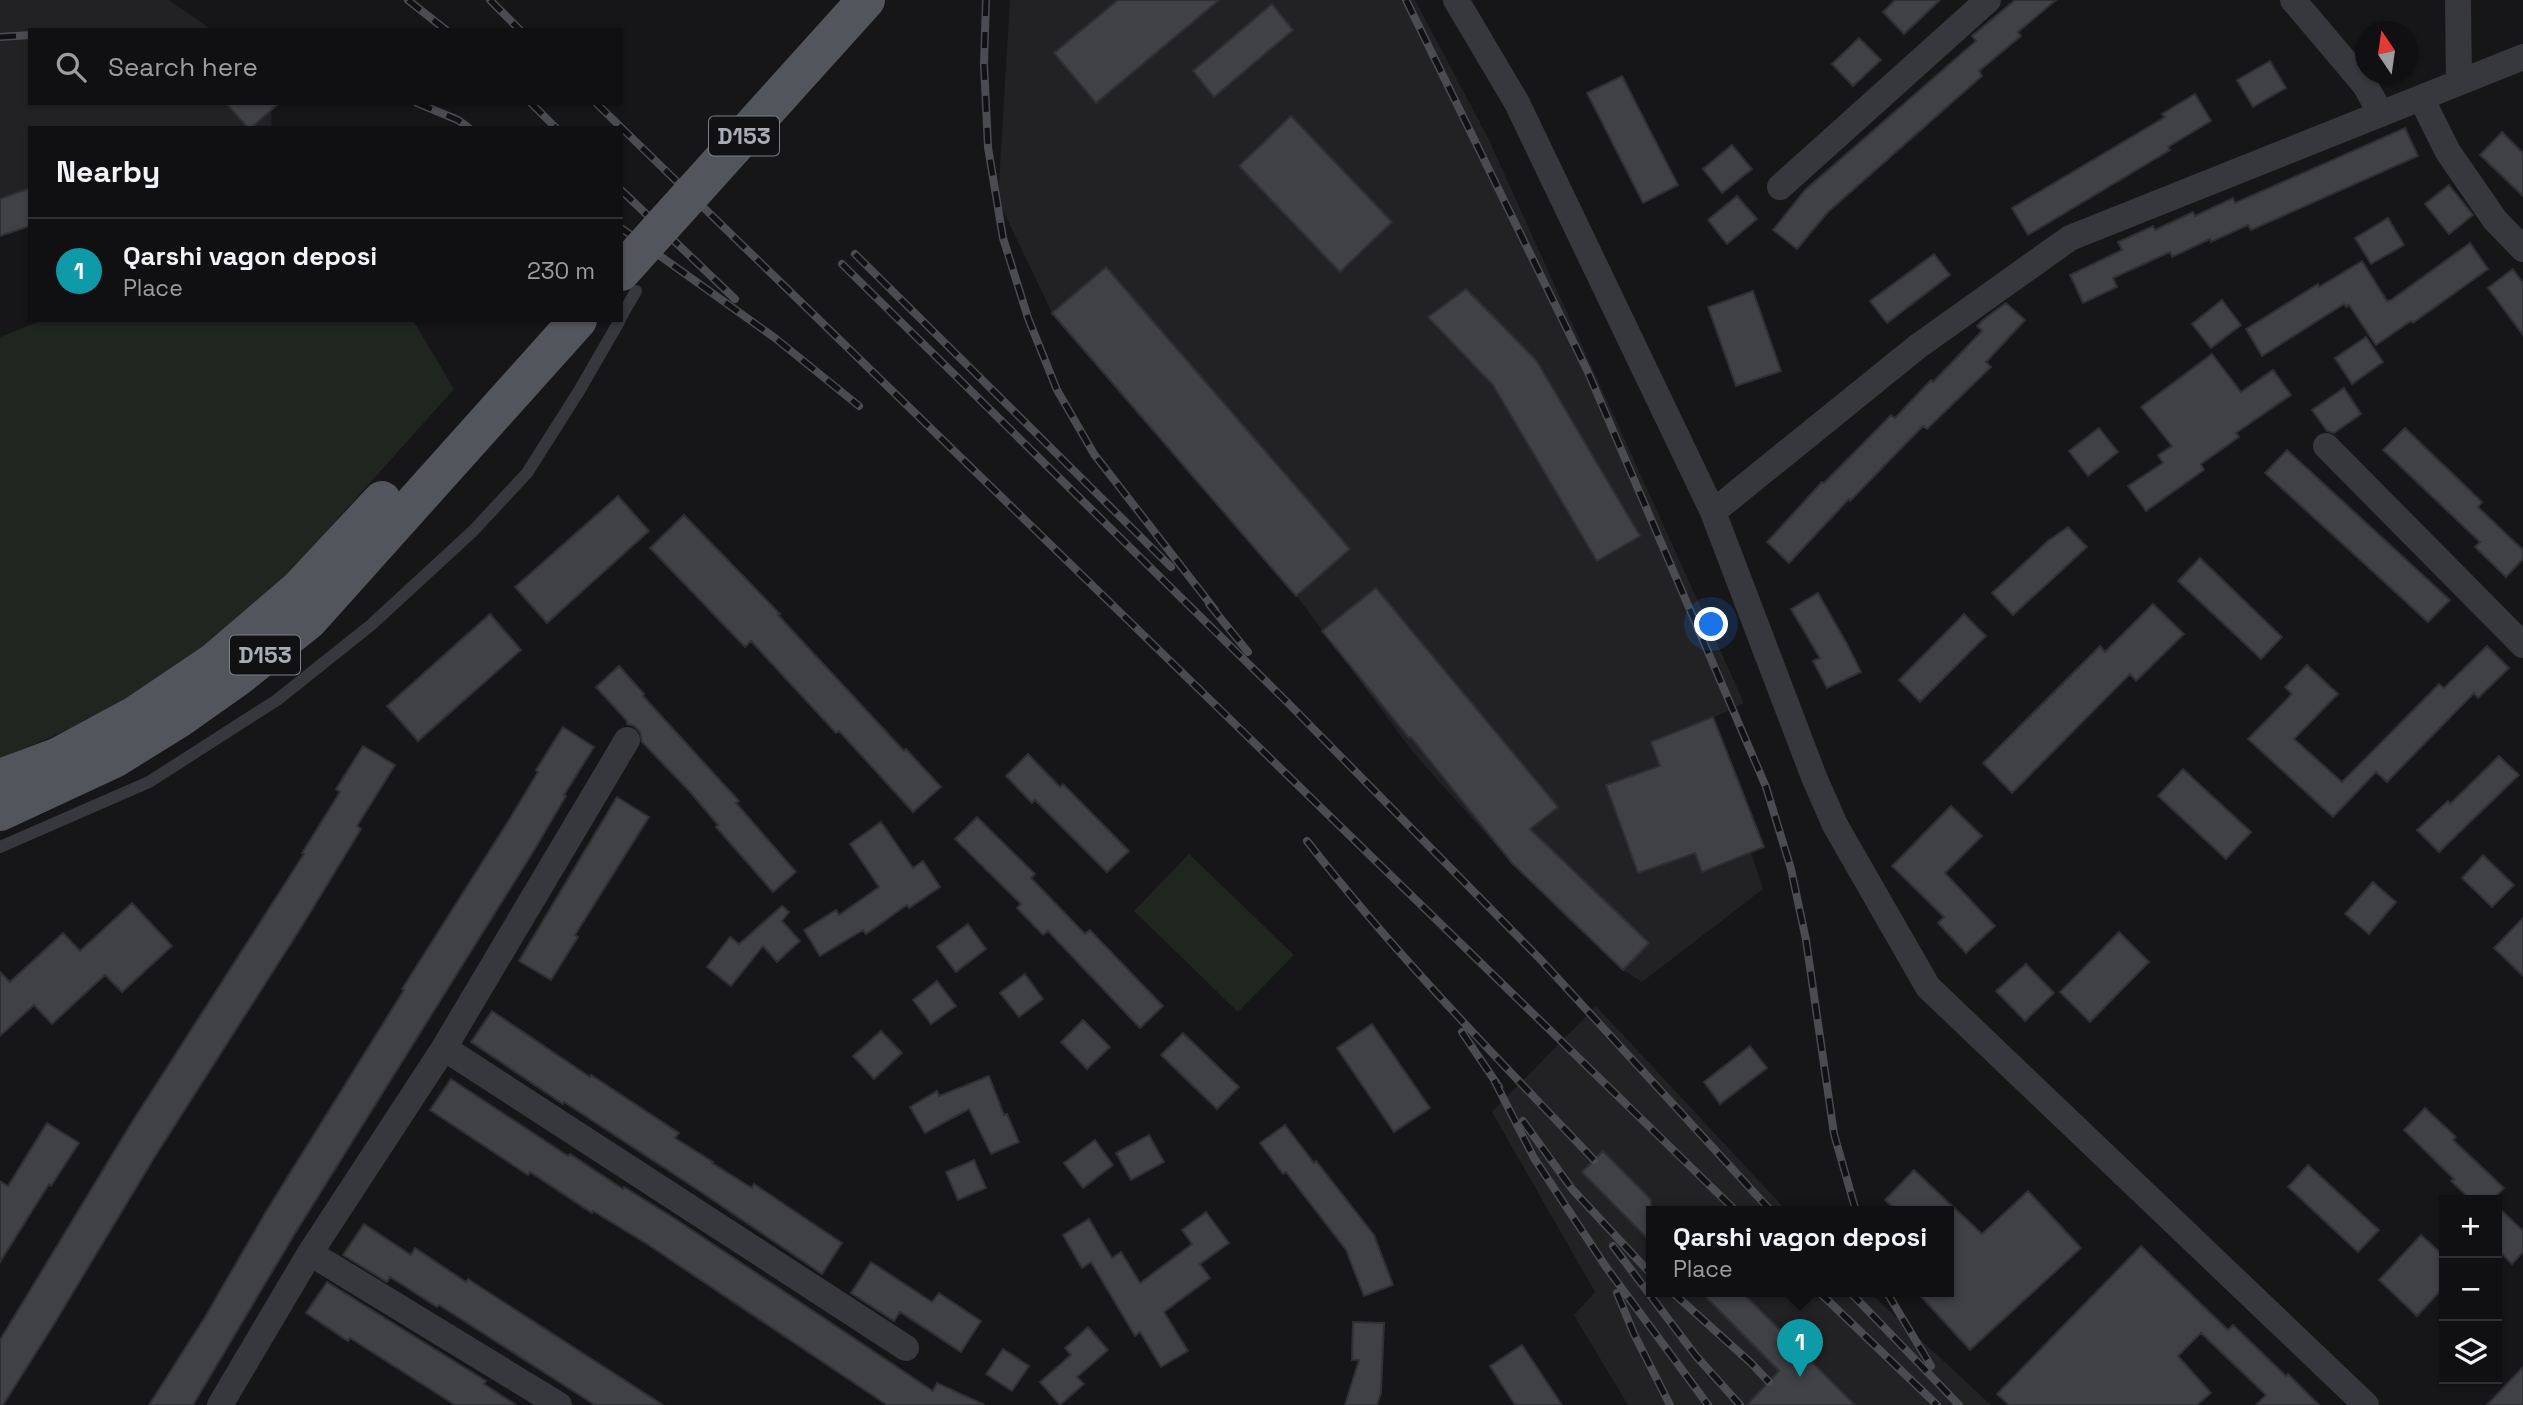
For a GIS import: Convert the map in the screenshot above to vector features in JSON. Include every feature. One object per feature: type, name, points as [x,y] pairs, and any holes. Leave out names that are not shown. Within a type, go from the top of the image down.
[{"type":"main road","name":"D153","points":[[623,235],[835,0]]},
{"type":"main road","name":"D153","points":[[629,281],[866,0]]},
{"type":"main road","name":"D153","points":[[0,812],[114,760],[238,677],[308,621],[470,423],[545,322]]},
{"type":"main road","name":"D153","points":[[0,778],[59,756],[135,715],[215,661],[299,589],[576,322]]},
{"type":"street","points":[[1456,0],[1517,103],[1713,512],[1814,777],[1835,825],[1928,986],[2366,1405]]},
{"type":"street","points":[[1780,187],[1989,0]]},
{"type":"street","points":[[2293,0],[2365,85],[2381,114]]},
{"type":"street","points":[[2458,0],[2459,82]]},
{"type":"street","points":[[1713,512],[1917,347],[2070,238],[2523,57]]},
{"type":"street","points":[[2421,98],[2448,152],[2495,220],[2523,249]]},
{"type":"street","points":[[2326,446],[2523,645]]},
{"type":"street","points":[[220,1405],[310,1252],[444,1048],[627,740]]},
{"type":"street","points":[[444,1048],[905,1348]]},
{"type":"street","points":[[310,1252],[559,1405]]},
{"type":"lane","points":[[623,306],[629,281]]},
{"type":"lane","points":[[0,847],[149,782],[277,700],[371,625],[473,531],[527,473],[618,322]]},
{"type":"shaded area","points":[[0,0],[169,0],[209,28],[28,28],[28,105],[266,105],[271,110],[272,126],[28,126],[28,227],[0,236]]},
{"type":"shaded area","points":[[1010,0],[1415,0],[1488,138],[1744,703],[1713,718],[1764,847],[1751,853],[1763,889],[1642,982],[1623,970],[1512,863],[1412,751],[1296,595],[1052,313],[998,200]]},
{"type":"shaded area","points":[[38,322],[414,322],[454,389],[261,605],[112,711],[0,759],[0,337]]},
{"type":"shaded area","points":[[1189,854],[1294,955],[1238,1012],[1134,911]]},
{"type":"shaded area","points":[[1596,1006],[1782,1206],[1646,1206],[1646,1297],[1874,1297],[1991,1405],[1628,1405],[1574,1315],[1595,1292],[1492,1112]]},
{"type":"building","points":[[1118,0],[1219,0],[1096,103],[1054,53]]},
{"type":"building","points":[[1895,0],[1940,0],[1904,34],[1883,12]]},
{"type":"building","points":[[2015,0],[2056,0],[2018,32],[2021,36],[1979,71],[1982,76],[1828,212],[1797,249],[1773,230],[1805,190],[1976,41],[1972,36]]},
{"type":"building","points":[[1272,4],[1293,30],[1214,97],[1193,71]]},
{"type":"building","points":[[1859,38],[1881,60],[1853,86],[1832,64]]},
{"type":"building","points":[[2270,61],[2286,88],[2253,107],[2237,80]]},
{"type":"building","points":[[1622,76],[1678,185],[1643,203],[1587,93]]},
{"type":"building","points":[[2195,94],[2211,121],[2168,147],[2170,150],[2028,235],[2012,208],[2165,117],[2162,114]]},
{"type":"building","points":[[228,105],[277,105],[253,126],[246,126]]},
{"type":"building","points":[[1291,116],[1392,222],[1340,272],[1239,166]]},
{"type":"building","points":[[2405,128],[2418,156],[2251,230],[2248,225],[2172,257],[2170,252],[2113,278],[2117,287],[2083,303],[2070,275],[2122,250],[2118,242],[2153,226],[2155,230],[2193,212],[2195,216],[2233,198],[2235,203]]},
{"type":"building","points":[[2502,132],[2523,153],[2523,196],[2480,155]]},
{"type":"building","points":[[1732,145],[1752,169],[1722,193],[1703,169]]},
{"type":"building","points":[[2449,185],[2473,215],[2449,234],[2425,204]]},
{"type":"building","points":[[28,189],[28,227],[0,236],[0,199]]},
{"type":"building","points":[[1737,196],[1757,219],[1727,244],[1708,220]]},
{"type":"building","points":[[2388,218],[2404,245],[2371,264],[2355,238]]},
{"type":"building","points":[[2470,243],[2488,269],[2413,323],[2411,321],[2376,345],[2349,305],[2346,307],[2344,304],[2262,356],[2246,329],[2318,284],[2319,287],[2362,261],[2387,301],[2391,300]]},
{"type":"building","points":[[1934,254],[1950,275],[1887,323],[1870,301]]},
{"type":"building","points":[[1106,267],[1350,549],[1296,596],[1052,313]]},
{"type":"building","points":[[2513,269],[2523,283],[2523,335],[2488,288]]},
{"type":"building","points":[[1466,289],[1536,360],[1640,536],[1597,561],[1493,385],[1428,317]]},
{"type":"building","points":[[1753,291],[1781,371],[1736,386],[1708,307]]},
{"type":"building","points":[[2222,300],[2241,325],[2211,348],[2192,324]]},
{"type":"building","points":[[2006,303],[2025,320],[1986,362],[1991,367],[1927,429],[1923,426],[1789,563],[1767,542],[1822,482],[1824,483],[1891,415],[1895,418],[1931,380],[1933,382],[1982,331],[1977,326],[1984,319]]},
{"type":"building","points":[[2366,337],[2383,362],[2352,384],[2335,358]]},
{"type":"building","points":[[2212,354],[2241,392],[2273,370],[2291,395],[2236,433],[2239,437],[2201,464],[2204,470],[2146,511],[2128,486],[2163,463],[2158,455],[2172,446],[2141,407]]},
{"type":"building","points":[[2344,388],[2361,414],[2334,433],[2327,431],[2312,410]]},
{"type":"building","points":[[2099,428],[2118,452],[2088,476],[2069,451]]},
{"type":"building","points":[[2405,428],[2482,502],[2478,507],[2523,550],[2523,559],[2506,577],[2475,547],[2480,542],[2383,450]]},
{"type":"building","points":[[2287,450],[2450,600],[2428,622],[2265,473]]},
{"type":"building","points":[[618,496],[649,531],[547,623],[515,587]]},
{"type":"building","points":[[684,515],[780,614],[778,615],[904,751],[906,749],[941,787],[913,812],[751,641],[745,647],[650,548]]},
{"type":"building","points":[[2068,527],[2087,547],[2013,615],[1992,593],[2049,540]]},
{"type":"building","points":[[2200,558],[2282,637],[2261,659],[2178,581]]},
{"type":"building","points":[[1376,588],[1558,807],[1530,829],[1649,943],[1623,970],[1512,863],[1322,631]]},
{"type":"building","points":[[1818,593],[1861,672],[1827,688],[1813,661],[1820,658],[1791,609]]},
{"type":"building","points":[[2153,604],[2184,634],[2136,681],[2130,674],[2012,793],[1983,763],[2100,646],[2105,652]]},
{"type":"building","points":[[490,614],[521,650],[418,741],[387,706]]},
{"type":"building","points":[[1964,614],[1986,636],[1920,702],[1899,680]]},
{"type":"building","points":[[2487,646],[2509,668],[2478,698],[2474,693],[2387,782],[2376,772],[2333,817],[2248,739],[2292,694],[2285,687],[2307,665],[2338,694],[2294,739],[2342,782],[2439,684],[2444,688]]},
{"type":"building","points":[[619,666],[739,801],[736,803],[796,872],[773,892],[716,827],[718,825],[691,793],[642,742],[640,732],[627,724],[596,687]]},
{"type":"building","points":[[1713,717],[1764,847],[1702,872],[1695,853],[1638,873],[1606,785],[1660,766],[1651,742]]},
{"type":"building","points":[[563,727],[594,747],[533,852],[294,1235],[193,1405],[149,1405],[404,990],[402,989],[509,820]]},
{"type":"building","points":[[363,746],[395,765],[357,826],[361,829],[154,1158],[51,1329],[3,1405],[0,1405],[0,1340],[132,1122],[304,854],[302,853],[340,792],[336,789]]},
{"type":"building","points":[[1028,754],[1060,787],[1063,784],[1129,851],[1107,872],[1035,800],[1032,803],[1006,776]]},
{"type":"building","points":[[2499,756],[2519,775],[2439,852],[2417,830],[2448,801],[2450,804]]},
{"type":"building","points":[[2183,769],[2251,832],[2226,859],[2158,796]]},
{"type":"building","points":[[617,797],[649,817],[575,935],[578,937],[551,980],[519,961]]},
{"type":"building","points":[[1951,806],[1982,836],[1945,873],[1995,926],[1966,953],[1938,923],[1944,917],[1892,866]]},
{"type":"building","points":[[977,817],[1035,874],[1031,878],[1085,934],[1090,930],[1163,1006],[1140,1028],[1048,931],[1043,935],[1017,908],[1021,904],[955,839]]},
{"type":"building","points":[[881,822],[913,868],[923,861],[940,887],[909,908],[907,905],[866,934],[863,930],[820,956],[804,930],[836,910],[839,915],[879,887],[850,844]]},
{"type":"building","points":[[2483,855],[2514,885],[2492,907],[2462,878]]},
{"type":"building","points":[[2373,882],[2396,902],[2369,934],[2345,914]]},
{"type":"building","points":[[132,903],[172,946],[122,992],[105,975],[52,1024],[34,1005],[0,1036],[0,972],[10,982],[63,933],[80,951]]},
{"type":"building","points":[[782,906],[789,912],[782,921],[800,941],[777,962],[763,946],[731,986],[707,967],[730,937],[739,944]]},
{"type":"building","points":[[2523,918],[2523,976],[2494,948]]},
{"type":"building","points":[[968,924],[986,949],[956,972],[937,947]]},
{"type":"building","points":[[2119,932],[2149,962],[2090,1022],[2060,992]]},
{"type":"building","points":[[2026,964],[2054,993],[2025,1021],[1996,991]]},
{"type":"building","points":[[1025,974],[1043,999],[1019,1017],[1000,993]]},
{"type":"building","points":[[937,981],[956,1006],[931,1024],[913,1000]]},
{"type":"building","points":[[492,1011],[679,1133],[675,1138],[712,1163],[752,1188],[754,1184],[842,1243],[822,1274],[471,1042]]},
{"type":"building","points":[[1083,1020],[1110,1047],[1087,1069],[1061,1042]]},
{"type":"building","points":[[1372,1024],[1430,1108],[1394,1132],[1337,1048]]},
{"type":"building","points":[[881,1031],[902,1053],[874,1079],[853,1056]]},
{"type":"building","points":[[1183,1033],[1239,1087],[1217,1109],[1161,1055]]},
{"type":"building","points":[[1750,1046],[1767,1068],[1720,1104],[1704,1082]]},
{"type":"building","points":[[989,1076],[1004,1115],[1007,1114],[1019,1142],[991,1154],[969,1109],[925,1133],[910,1107],[937,1091],[939,1096]]},
{"type":"building","points":[[451,1079],[568,1156],[570,1154],[677,1220],[933,1391],[937,1383],[985,1405],[887,1405],[647,1244],[593,1211],[592,1213],[530,1172],[528,1175],[430,1110]]},
{"type":"building","points":[[2425,1108],[2456,1137],[2453,1140],[2504,1188],[2497,1195],[2466,1195],[2451,1181],[2454,1179],[2404,1130]]},
{"type":"building","points":[[47,1123],[79,1143],[51,1186],[49,1184],[0,1262],[0,1181],[8,1186]]},
{"type":"building","points":[[1285,1125],[1374,1235],[1393,1285],[1364,1296],[1346,1250],[1260,1143]]},
{"type":"building","points":[[1149,1135],[1164,1162],[1131,1180],[1116,1153]]},
{"type":"building","points":[[1095,1140],[1113,1165],[1083,1188],[1064,1163]]},
{"type":"building","points":[[1603,1151],[1651,1200],[1651,1206],[1646,1206],[1646,1237],[1582,1172]]},
{"type":"building","points":[[974,1160],[986,1188],[958,1200],[946,1172]]},
{"type":"building","points":[[2308,1165],[2379,1230],[2358,1252],[2288,1187]]},
{"type":"building","points":[[1914,1170],[1952,1206],[1892,1206],[1885,1200]]},
{"type":"building","points":[[2028,1191],[2081,1248],[1970,1350],[1921,1297],[1954,1297],[1954,1208],[1982,1234]]},
{"type":"building","points":[[2502,1211],[2523,1231],[2523,1252],[2512,1264],[2502,1254]]},
{"type":"building","points":[[1206,1212],[1229,1243],[1200,1264],[1210,1278],[1164,1312],[1188,1351],[1161,1367],[1140,1332],[1135,1336],[1091,1262],[1082,1268],[1063,1235],[1089,1219],[1112,1258],[1121,1252],[1140,1283],[1192,1244],[1182,1230]]},
{"type":"building","points":[[364,1224],[411,1255],[415,1248],[466,1282],[468,1279],[663,1405],[595,1405],[439,1305],[437,1307],[390,1277],[387,1282],[343,1255]]},
{"type":"building","points":[[2421,1235],[2439,1251],[2439,1292],[2417,1316],[2379,1280]]},
{"type":"building","points":[[2141,1246],[2228,1330],[2233,1325],[2319,1405],[2256,1405],[2266,1395],[2201,1333],[2178,1356],[2211,1393],[2197,1405],[2009,1405],[1997,1394]]},
{"type":"building","points":[[871,1262],[932,1302],[939,1293],[981,1321],[961,1352],[900,1312],[894,1321],[851,1293]]},
{"type":"building","points":[[327,1282],[486,1381],[484,1384],[516,1405],[455,1405],[350,1338],[348,1341],[306,1313]]},
{"type":"building","points":[[1706,1297],[1747,1297],[1855,1405],[1747,1405],[1779,1371]]},
{"type":"building","points":[[1353,1322],[1384,1323],[1381,1393],[1377,1405],[1345,1405],[1359,1360],[1352,1360]]},
{"type":"building","points":[[1088,1327],[1108,1350],[1077,1377],[1084,1384],[1060,1405],[1040,1382],[1071,1355],[1065,1348]]},
{"type":"building","points":[[1522,1345],[1562,1405],[1515,1405],[1490,1366]]},
{"type":"building","points":[[1003,1349],[1029,1366],[1012,1391],[986,1374]]},
{"type":"building","points":[[2523,1367],[2523,1405],[2487,1405]]},
{"type":"railway","points":[[408,0],[443,28]]},
{"type":"railway","points":[[490,0],[518,28]]},
{"type":"railway","points":[[986,0],[984,64],[988,147],[1003,238],[1028,318],[1057,390],[1094,454],[1215,610]]},
{"type":"railway","points":[[1406,0],[1587,370],[1766,787],[1791,869],[1806,940],[1834,1134],[1855,1206]]},
{"type":"railway","points":[[0,37],[28,35]]},
{"type":"railway","points":[[422,105],[466,126]]},
{"type":"railway","points":[[533,105],[554,126]]},
{"type":"railway","points":[[598,105],[620,126]]},
{"type":"railway","points":[[623,129],[1731,1206]]},
{"type":"railway","points":[[623,192],[735,299]]},
{"type":"railway","points":[[623,229],[775,338],[859,406]]},
{"type":"railway","points":[[855,254],[1171,567]]},
{"type":"railway","points":[[842,264],[1287,702],[1539,958],[1766,1206]]},
{"type":"railway","points":[[1209,604],[1248,652]]},
{"type":"railway","points":[[1307,841],[1410,964],[1594,1160]]},
{"type":"railway","points":[[1462,1032],[1499,1087]]},
{"type":"railway","points":[[1494,1080],[1534,1158],[1606,1267],[1708,1405]]},
{"type":"railway","points":[[1523,1121],[1572,1189],[1646,1269]]},
{"type":"railway","points":[[1613,1246],[1646,1290]]},
{"type":"railway","points":[[1617,1293],[1634,1334],[1670,1405]]},
{"type":"railway","points":[[1651,1297],[1696,1356],[1740,1405]]},
{"type":"railway","points":[[1678,1297],[1769,1382]]},
{"type":"railway","points":[[1824,1297],[1937,1405]]},
{"type":"railway","points":[[1855,1297],[1959,1405]]},
{"type":"railway","points":[[1890,1297],[1931,1366]]},
{"type":"place","name":"Qarshi vagon deposi","points":[[1800,1377]]}]
